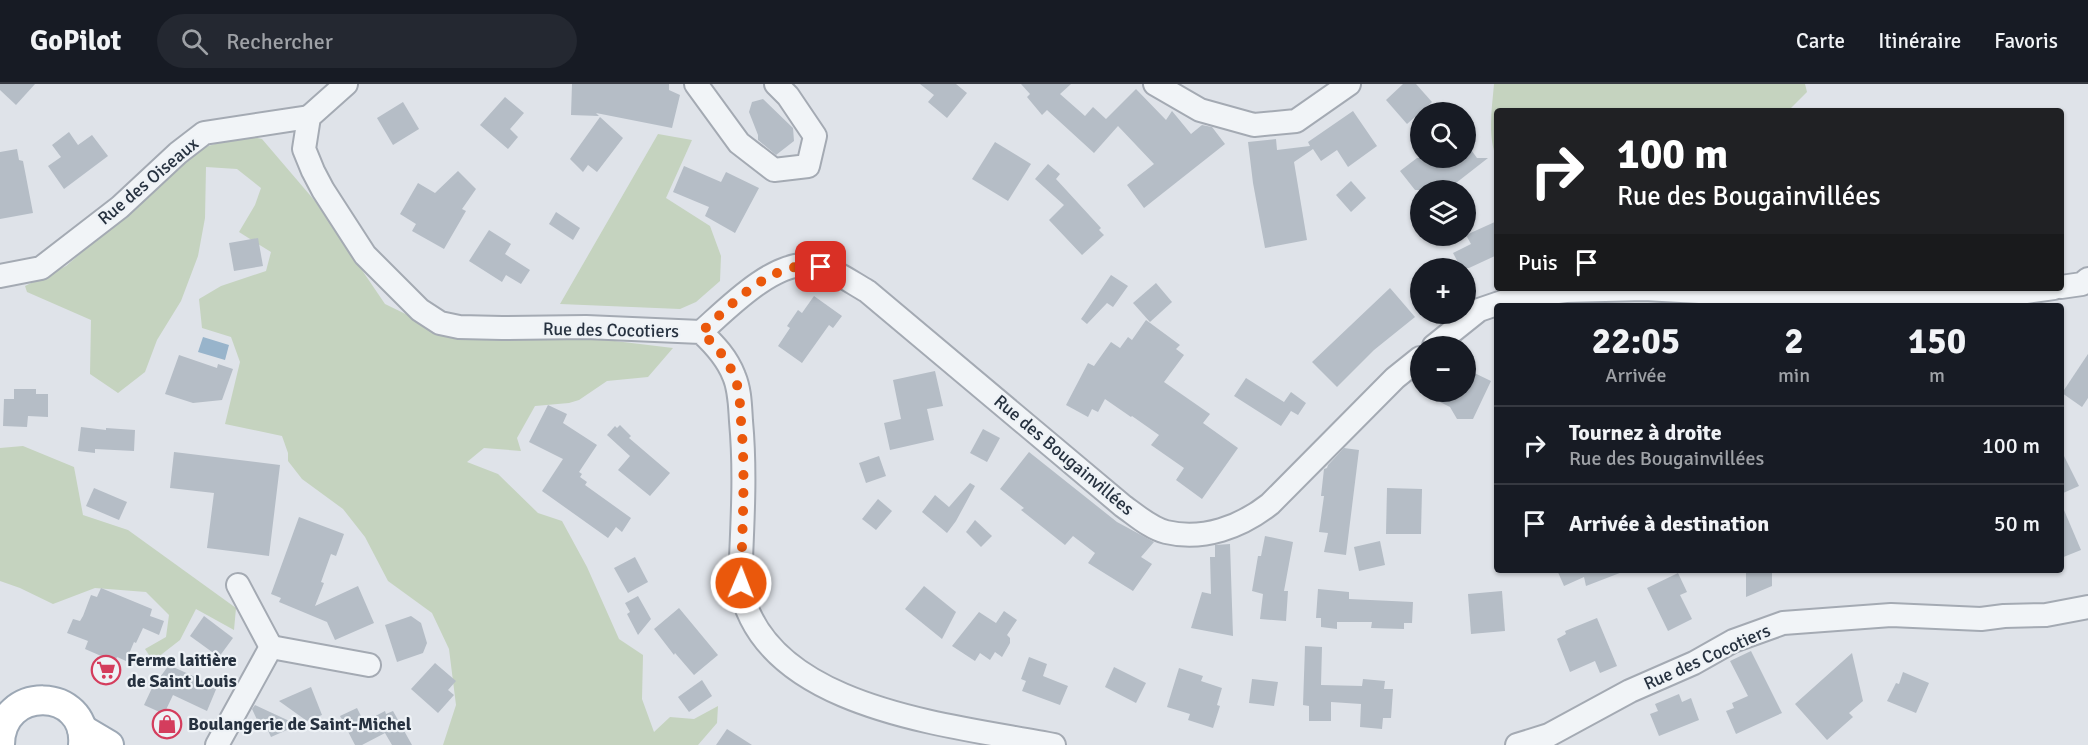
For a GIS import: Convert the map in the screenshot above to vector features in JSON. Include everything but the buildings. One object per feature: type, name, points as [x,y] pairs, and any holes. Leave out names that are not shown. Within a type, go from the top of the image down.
[{"type":"main road","points":[[0,745],[3,724],[9,715],[9,704],[42,699],[55,701],[67,708],[76,717],[82,737],[109,745]]},
{"type":"street","points":[[309,117],[346,84]]},
{"type":"street","points":[[696,84],[739,143],[774,170],[808,166],[815,136],[788,96],[776,84]]},
{"type":"street","points":[[1155,84],[1200,110],[1254,125],[1296,121],[1349,84]]},
{"type":"street","name":"Rue des Oiseaux","points":[[0,276],[41,268],[120,207],[178,153],[204,133],[309,117]]},
{"type":"street","name":"Rue des Cocotiers","points":[[309,117],[304,149],[313,171],[348,227],[366,255],[390,282],[420,310],[440,323],[459,327],[585,327],[701,332],[716,346],[734,376],[739,391],[744,506],[741,583],[749,615],[784,661],[815,682],[877,709],[1054,745]]},
{"type":"street","name":"Rue des Bougainvillées","points":[[701,332],[753,286],[784,270],[799,265],[809,265],[831,270],[867,291],[1122,506],[1164,532],[1197,535],[1234,526],[1264,509],[1395,378],[1410,366]]},
{"type":"street","points":[[2064,287],[2082,284],[2088,279]]},
{"type":"street","points":[[1499,303],[1517,297],[1566,291]]},
{"type":"street","points":[[1681,291],[1773,296],[1993,297],[2034,291]]},
{"type":"street","points":[[1446,336],[1479,310],[1494,305]]},
{"type":"street","points":[[238,585],[271,647]]},
{"type":"street","name":"Rue des Cocotiers","points":[[1516,745],[1549,735],[1629,691],[1694,663],[1733,641],[1783,623],[1891,615],[1981,620],[2004,616],[2046,615],[2088,607]]},
{"type":"street","points":[[271,647],[369,665]]},
{"type":"street","points":[[217,745],[271,647]]},
{"type":"green space","points":[[1494,84],[1805,84],[1807,92],[1791,108],[1494,108],[1494,150],[1491,113]]},
{"type":"green space","points":[[658,134],[692,140],[666,198],[710,226],[721,256],[720,281],[696,302],[680,309],[560,304]]},
{"type":"green space","points":[[244,135],[262,139],[315,201],[385,304],[455,338],[590,338],[673,348],[648,377],[607,381],[579,400],[535,406],[517,438],[521,451],[484,448],[467,462],[498,474],[538,513],[562,521],[587,567],[619,639],[643,655],[642,699],[654,732],[670,717],[694,719],[718,706],[717,723],[698,745],[443,745],[456,705],[449,649],[432,613],[388,581],[365,537],[343,509],[302,479],[288,461],[288,453],[282,436],[225,424],[240,362],[231,337],[202,328],[199,299],[221,286],[266,271],[271,252],[239,232],[255,205],[261,188],[237,169],[206,167],[205,218],[198,256],[181,301],[157,340],[145,372],[118,393],[90,374],[91,320],[27,292],[25,286],[66,266],[117,222],[158,181],[202,148]]},
{"type":"green space","points":[[23,446],[74,467],[83,515],[128,530],[236,608],[234,630],[196,609],[180,640],[153,661],[145,649],[166,637],[169,615],[146,592],[95,588],[53,604],[0,581],[0,448]]},
{"type":"water","points":[[203,337],[229,345],[225,360],[198,352]]},
{"type":"place","name":"Ferme laitière de Saint Louis","points":[[106,670]]},
{"type":"place","name":"Boulangerie de Saint-Michel","points":[[167,724]]},
{"type":"route","points":[[741,583],[744,506],[739,391],[726,361],[716,346],[701,332],[753,286],[771,276],[799,265],[821,267]]}]
